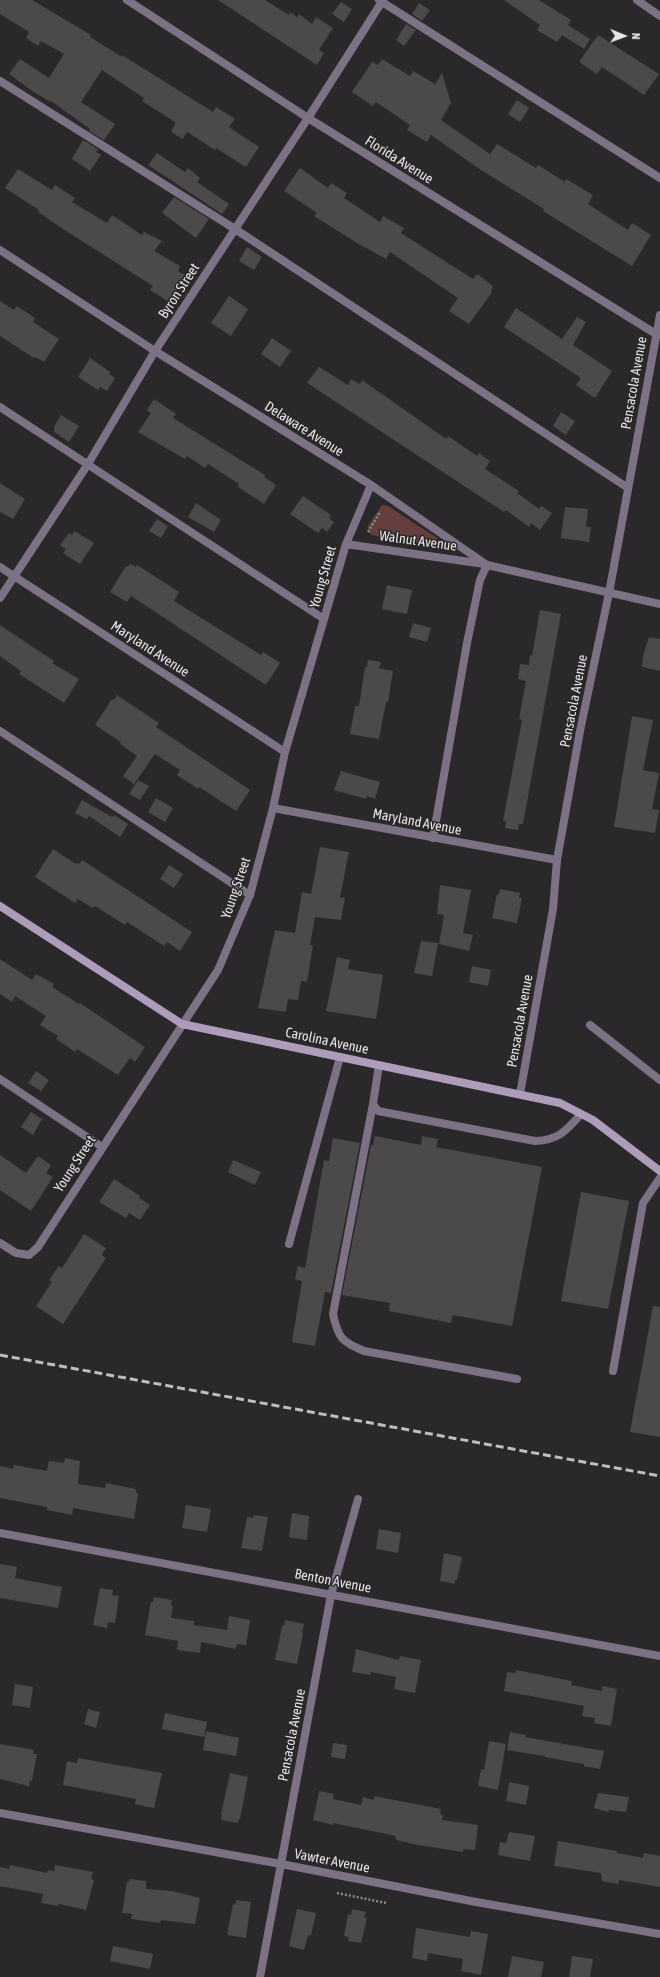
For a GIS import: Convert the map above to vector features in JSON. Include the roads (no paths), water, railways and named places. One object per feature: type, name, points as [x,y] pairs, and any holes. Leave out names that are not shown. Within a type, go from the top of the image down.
[{"type":"street","name":"Florida Avenue","points":[[127,0],[308,118],[658,334]]},
{"type":"street","points":[[637,0],[660,16]]},
{"type":"street","name":"Byron Street","points":[[0,598],[88,464],[155,351],[308,118],[381,1]]},
{"type":"street","points":[[381,1],[660,178]]},
{"type":"street","points":[[0,81],[235,229],[628,488]]},
{"type":"street","name":"Delaware Avenue","points":[[0,250],[155,351],[371,485],[487,565],[609,593]]},
{"type":"street","name":"Pensacola Avenue","points":[[520,1094],[553,909],[557,860],[580,732],[609,593],[658,334],[660,314]]},
{"type":"street","points":[[0,407],[324,619]]},
{"type":"street","name":"Young Street","points":[[0,1243],[16,1253],[29,1255],[38,1246],[218,970],[250,895],[273,808],[285,752],[346,544],[371,485]]},
{"type":"street","name":"Walnut Avenue","points":[[346,544],[487,565]]},
{"type":"street","points":[[433,838],[467,643],[480,580],[487,565]]},
{"type":"street","name":"Maryland Avenue","points":[[0,567],[285,752]]},
{"type":"street","points":[[609,593],[660,604]]},
{"type":"street","points":[[0,731],[250,895]]},
{"type":"street","name":"Maryland Avenue","points":[[273,808],[557,860]]},
{"type":"street","name":"Carolina Avenue","points":[[0,906],[182,1024],[560,1103],[593,1120],[660,1171]]},
{"type":"street","points":[[590,1025],[660,1080]]},
{"type":"street","points":[[289,1244],[340,1057]]},
{"type":"street","points":[[379,1065],[373,1104],[332,1314],[336,1330],[346,1343],[364,1351],[517,1379]]},
{"type":"street","points":[[0,1079],[102,1146]]},
{"type":"street","points":[[373,1104],[378,1111],[535,1141],[549,1140],[566,1132],[581,1114]]},
{"type":"street","points":[[613,1370],[643,1203],[660,1178]]},
{"type":"street","name":"Pensacola Avenue","points":[[260,1977],[331,1595],[358,1499]]},
{"type":"street","name":"Benton Avenue","points":[[0,1533],[660,1656]]},
{"type":"street","name":"Vawter Avenue","points":[[0,1813],[281,1864],[476,1902],[660,1934]]},
{"type":"railway","points":[[0,1355],[660,1476]]}]
